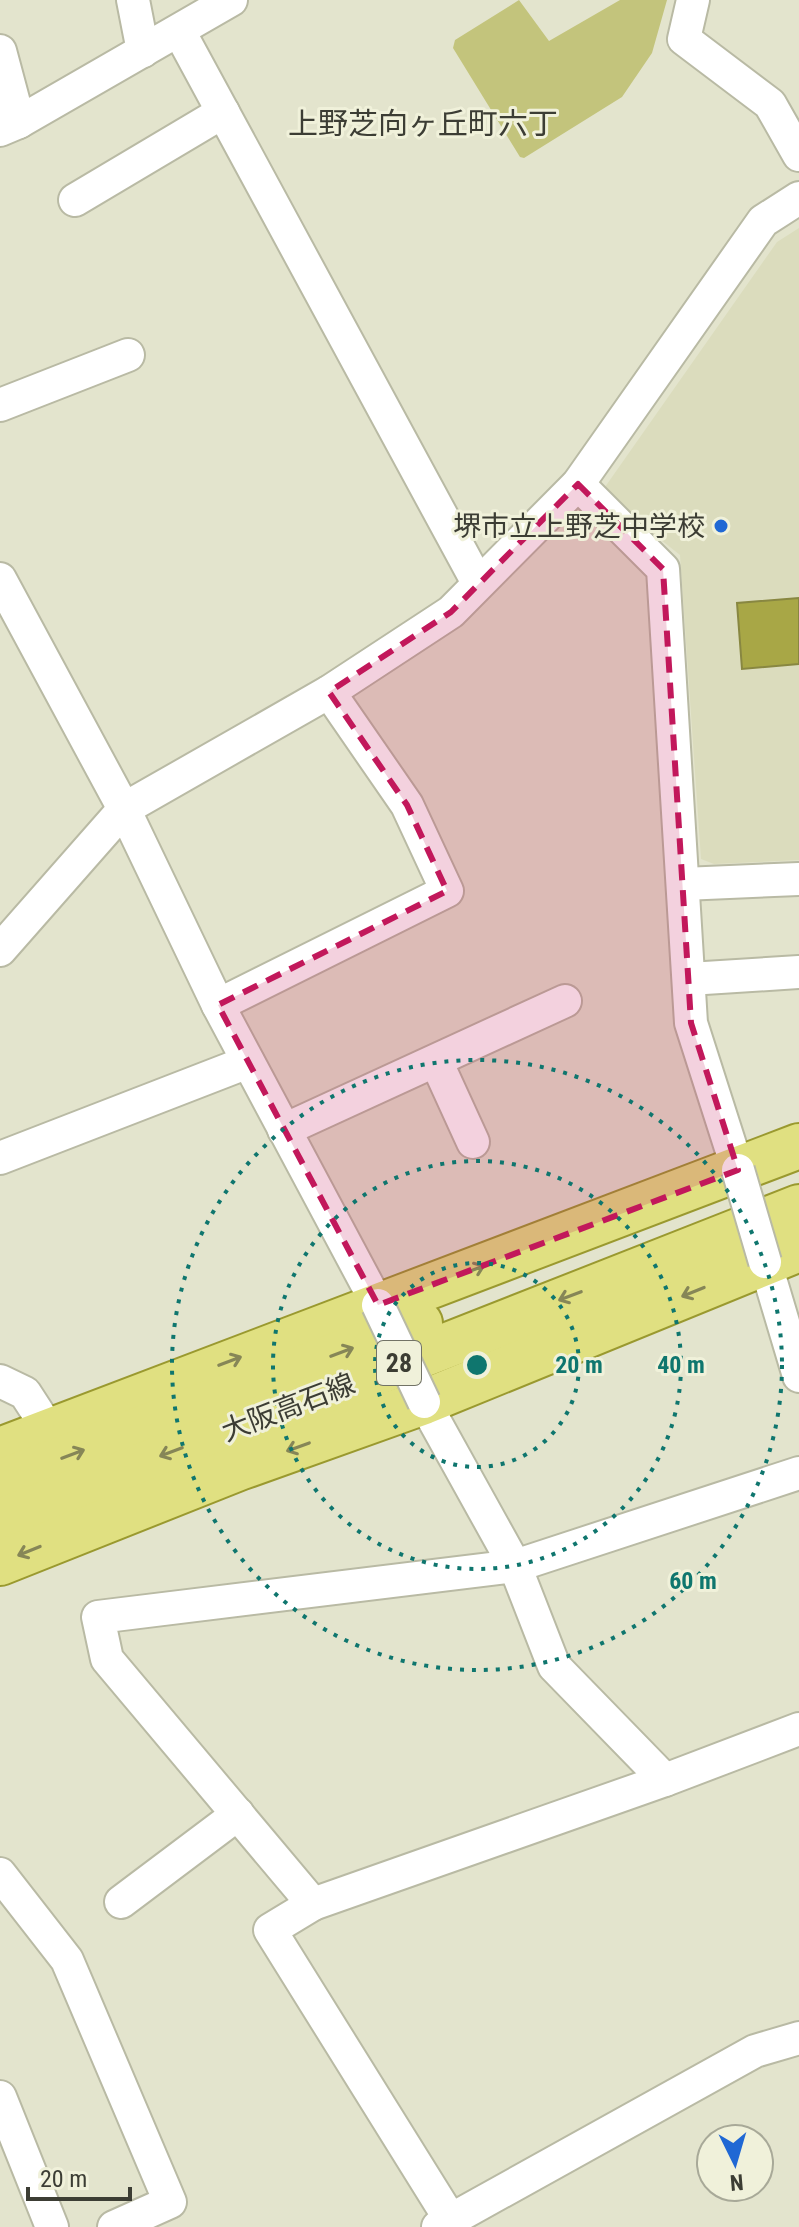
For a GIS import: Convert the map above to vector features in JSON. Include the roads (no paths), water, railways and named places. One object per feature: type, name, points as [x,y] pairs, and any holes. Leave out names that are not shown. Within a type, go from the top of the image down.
[{"type":"main road","points":[[0,1450],[799,1146]]},
{"type":"main road","name":"大阪高石線","points":[[0,1482],[799,1179]]},
{"type":"main road","name":"大阪高石線","points":[[0,1521],[799,1207]]},
{"type":"main road","points":[[0,1563],[239,1468],[424,1402],[782,1256]]},
{"type":"street","points":[[133,0],[143,51]]},
{"type":"street","points":[[0,51],[10,126],[231,0]]},
{"type":"street","points":[[693,0],[684,39],[770,104],[799,155]]},
{"type":"street","points":[[179,31],[478,583]]},
{"type":"street","points":[[75,200],[223,112]]},
{"type":"street","points":[[0,950],[124,809],[329,692],[451,612],[578,484],[763,221],[799,198]]},
{"type":"street","points":[[0,405],[128,355]]},
{"type":"street","points":[[578,484],[663,569],[691,1023],[738,1170],[782,1256],[799,1376]]},
{"type":"street","points":[[0,579],[124,809],[218,1005],[378,1305],[424,1402],[515,1566],[554,1666],[665,1780]]},
{"type":"street","points":[[218,1005],[447,891],[407,805],[329,692]]},
{"type":"street","points":[[683,884],[799,879]]},
{"type":"street","points":[[689,979],[799,972]]},
{"type":"street","points":[[284,1130],[565,1001]]},
{"type":"street","points":[[436,1061],[473,1142]]},
{"type":"street","points":[[0,1158],[248,1062]]},
{"type":"street","points":[[0,1381],[25,1393],[49,1430]]},
{"type":"street","points":[[313,1904],[107,1659],[98,1617],[515,1566],[799,1473]]},
{"type":"street","points":[[799,1729],[665,1780],[313,1904],[270,1930],[448,2225],[755,2051],[799,2038]]},
{"type":"street","points":[[121,1902],[238,1814]]},
{"type":"street","points":[[0,1874],[67,1960],[170,2202],[114,2227]]},
{"type":"street","points":[[0,2097],[52,2227]]},
{"type":"place","name":"堺市立上野芝中学校","points":[[721,526]]},
{"type":"district","name":"上野芝向ヶ丘町六丁","points":[[423,124]]}]
